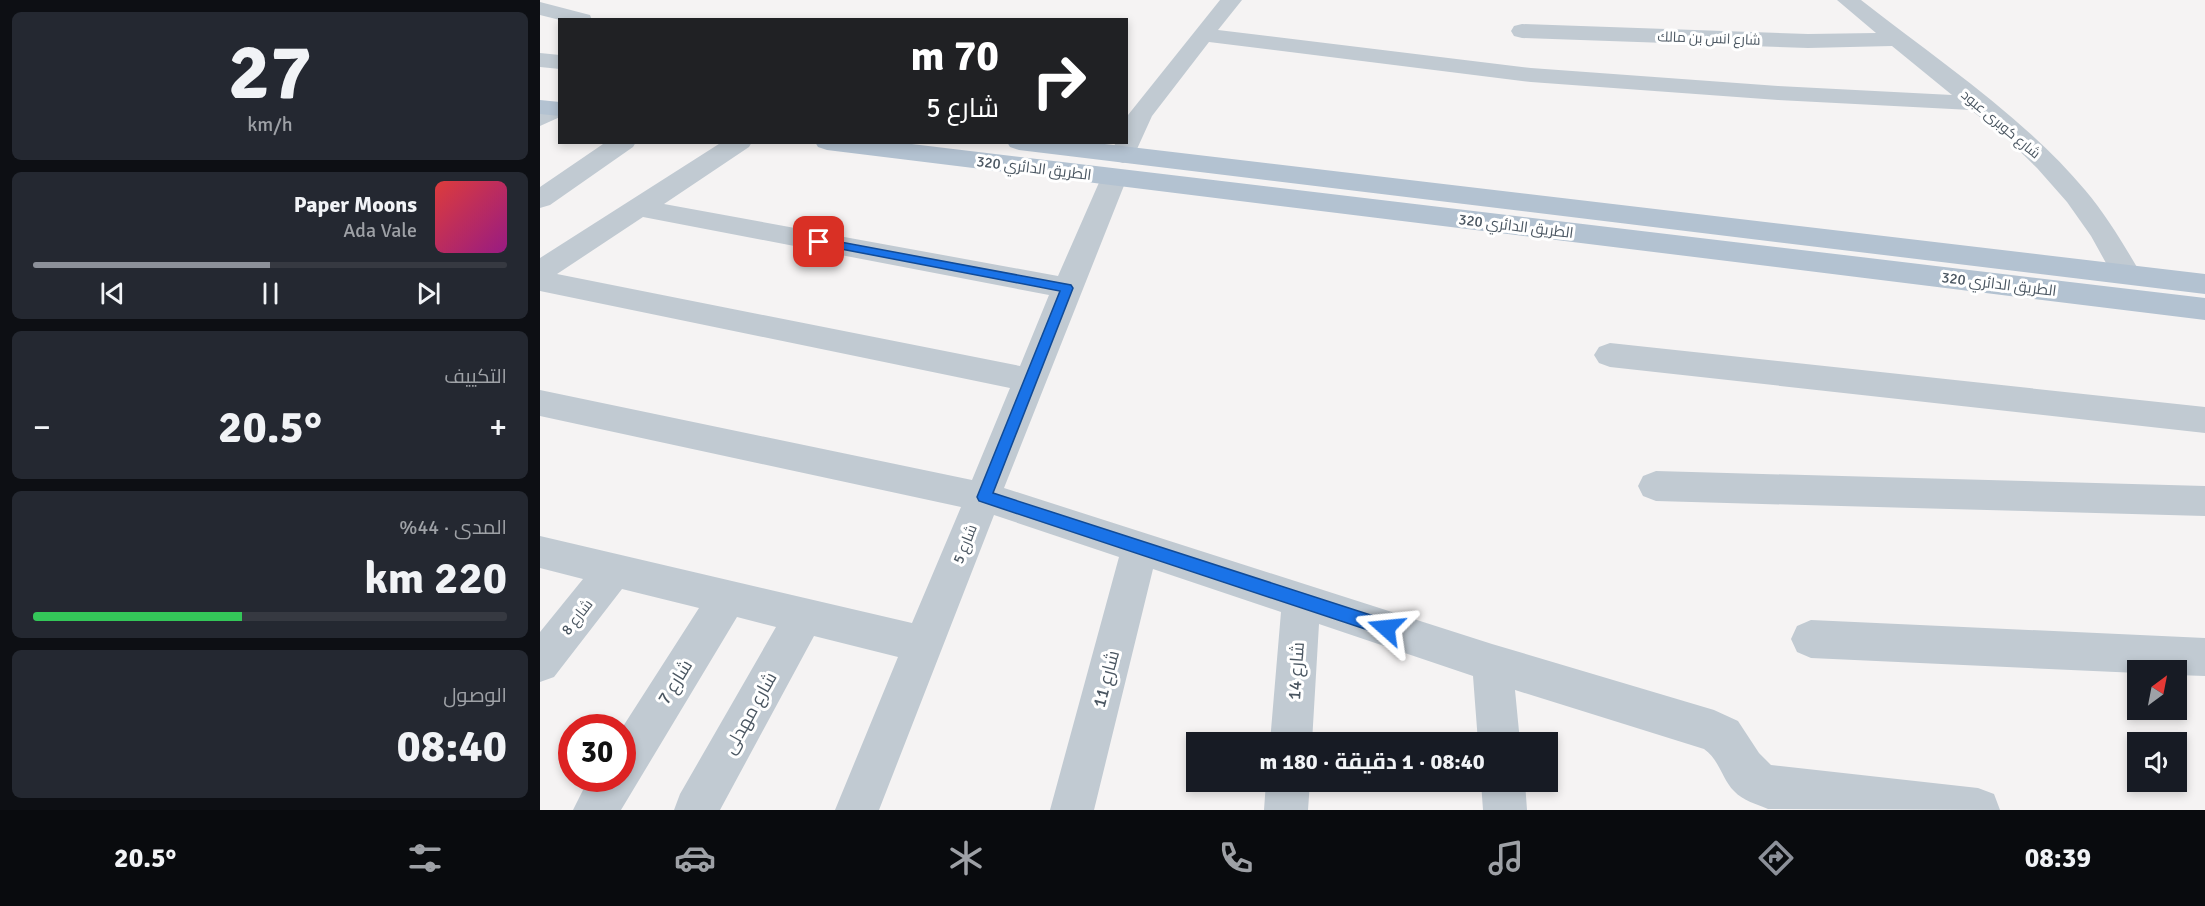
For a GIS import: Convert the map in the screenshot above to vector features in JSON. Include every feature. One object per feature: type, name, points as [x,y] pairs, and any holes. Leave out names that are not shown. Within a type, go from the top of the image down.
[{"type":"main road","points":[[540,86],[551,107]]},
{"type":"main road","name":"الطريق الدائري 320","points":[[851,144],[1119,166],[2126,274],[2202,306]]},
{"type":"main road","name":"الطريق الدائري 320","points":[[1027,144],[1119,166],[2202,306]]},
{"type":"street","points":[[540,7],[550,0]]},
{"type":"street","name":"شارع 5","points":[[857,810],[1067,288],[1140,115],[1231,0]]},
{"type":"street","name":"شارع كوبرى عبود","points":[[1848,0],[2021,139],[2076,196],[2103,233],[2126,274]]},
{"type":"street","points":[[540,7],[576,18]]},
{"type":"street","name":"شارع انس بن مالك","points":[[1522,31],[1808,41],[1897,39]]},
{"type":"street","points":[[1202,36],[1531,75],[1778,93],[1977,103]]},
{"type":"street","points":[[540,60],[558,62]]},
{"type":"street","points":[[540,199],[621,144]]},
{"type":"street","points":[[540,272],[737,144]]},
{"type":"street","points":[[639,208],[1067,288]]},
{"type":"street","points":[[540,281],[1030,380]]},
{"type":"street","points":[[1610,355],[2205,420]]},
{"type":"street","points":[[540,403],[984,497],[1492,663],[1714,730],[1729,742],[1743,770],[1758,784],[1768,787],[1978,810]]},
{"type":"street","points":[[1656,486],[2205,501]]},
{"type":"street","name":"شارع 11","points":[[1072,810],[1140,548]]},
{"type":"street","points":[[540,552],[924,645]]},
{"type":"street","name":"شارع 8","points":[[540,663],[614,570]]},
{"type":"street","name":"شارع 7","points":[[636,744],[728,597]]},
{"type":"street","name":"شارع 14","points":[[1292,732],[1301,600]]},
{"type":"street","name":"شارع مهدلى","points":[[696,810],[804,616]]},
{"type":"street","points":[[1811,639],[2205,657]]},
{"type":"street","points":[[1492,663],[1498,732]]},
{"type":"street","points":[[595,810],[606,792]]},
{"type":"street","points":[[1286,810],[1287,792]]},
{"type":"street","points":[[1504,792],[1506,810]]},
{"type":"route","points":[[819,242],[1067,288],[984,497],[1386,628]]}]
